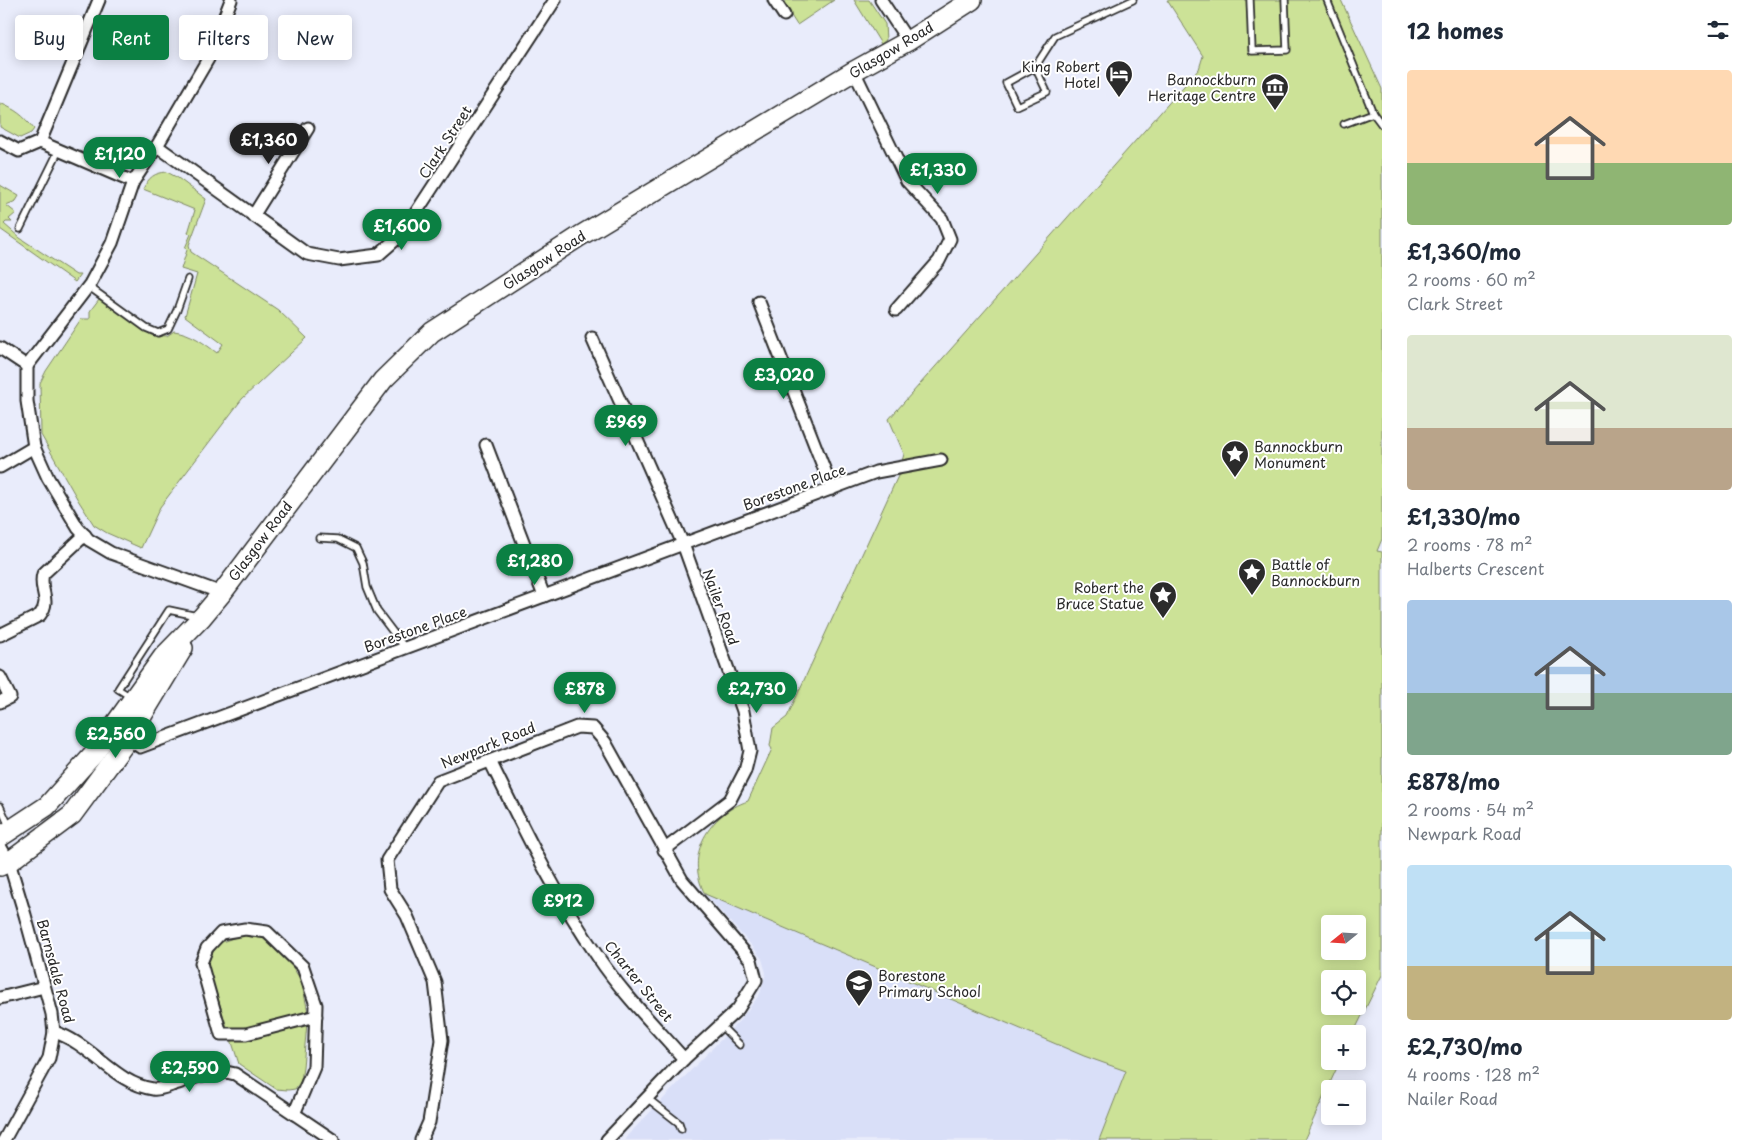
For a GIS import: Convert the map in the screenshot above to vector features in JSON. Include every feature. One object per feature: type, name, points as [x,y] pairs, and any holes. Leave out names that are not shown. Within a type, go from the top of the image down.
[{"type":"main road","name":"Glasgow Road","points":[[6,833],[47,806],[93,755],[163,657],[202,617],[222,593],[382,380],[432,332],[580,236],[854,71],[908,41],[972,0]]},
{"type":"main road","name":"Glasgow Road","points":[[3,858],[72,815],[128,739],[202,617]]},
{"type":"street","points":[[0,142],[19,151],[40,142],[100,0]]},
{"type":"street","points":[[222,593],[111,554],[88,540],[78,528],[48,478],[34,446],[27,401],[27,366],[88,286],[112,242],[133,182],[157,146],[208,59],[231,0]]},
{"type":"street","name":"Clark Street","points":[[157,146],[307,254],[339,260],[378,255],[402,234],[555,0]]},
{"type":"street","points":[[774,0],[784,15]]},
{"type":"street","points":[[881,0],[908,41]]},
{"type":"street","points":[[854,71],[908,181],[942,219],[950,240],[939,261],[896,310]]},
{"type":"street","points":[[253,216],[308,128]]},
{"type":"street","points":[[40,142],[133,182]]},
{"type":"street","points":[[760,302],[832,489]]},
{"type":"street","name":"Nailer Road","points":[[592,338],[683,544],[743,711],[750,751],[745,771],[730,800],[664,850]]},
{"type":"street","points":[[0,348],[27,366]]},
{"type":"street","points":[[486,445],[544,596]]},
{"type":"street","points":[[0,467],[34,446]]},
{"type":"street","name":"Borestone Place","points":[[128,739],[140,747],[876,472],[941,460]]},
{"type":"street","points":[[0,635],[40,615],[46,600],[41,580],[43,574],[85,535]]},
{"type":"street","points":[[0,677],[10,697],[0,702]]},
{"type":"street","name":"Newpark Road","points":[[421,1140],[429,1122],[442,1040],[435,982],[408,916],[390,889],[387,860],[438,780],[577,727],[593,728],[605,742],[682,880],[751,960],[756,980],[738,1009],[684,1059],[607,1140]]},
{"type":"street","points":[[93,755],[128,739]]},
{"type":"street","name":"Charter Street","points":[[490,760],[548,879],[598,958],[684,1059]]},
{"type":"street","name":"Barnsdale Road","points":[[3,858],[25,915],[52,1014],[54,1032],[77,1043],[132,1084],[156,1090],[206,1074],[228,1072],[235,1074],[333,1140]]},
{"type":"street","points":[[294,1114],[314,1067],[316,1016],[316,1005],[303,967],[267,932],[245,928],[221,934],[207,948],[201,963],[221,1034],[246,1034],[316,1016]]},
{"type":"street","points":[[0,998],[44,986]]},
{"type":"street","points":[[4,1140],[49,1058],[54,1032]]},
{"type":"lane","points":[[1035,67],[1047,92],[1017,106],[1006,83],[1035,67],[1055,36],[1133,0]]},
{"type":"lane","points":[[1250,0],[1252,51],[1287,50],[1285,0]]},
{"type":"lane","points":[[1327,0],[1373,113],[1382,125]]},
{"type":"lane","points":[[1344,124],[1373,113]]},
{"type":"lane","points":[[20,229],[59,150]]},
{"type":"lane","points":[[88,286],[146,328],[158,333],[168,329],[188,279]]},
{"type":"lane","points":[[319,538],[338,540],[356,548],[363,563],[367,587],[377,611],[405,648]]},
{"type":"lane","points":[[133,699],[118,689],[169,610],[202,617]]},
{"type":"lane","points":[[0,806],[6,833]]},
{"type":"lane","points":[[720,1025],[740,1045]]},
{"type":"lane","points":[[647,1098],[678,1123],[681,1129]]},
{"type":"shaded area","name":"Borestone Primary School","points":[[705,894],[1084,1056],[1126,1071],[1099,1140],[626,1140],[627,1136],[741,1019],[760,994],[766,973],[762,959]]},
{"type":"green space","points":[[787,0],[834,0],[797,25],[783,3]]},
{"type":"green space","points":[[854,0],[869,0],[885,24],[886,40],[881,44]]},
{"type":"green space","points":[[1167,0],[1341,0],[1382,89],[1382,539],[1377,551],[1382,552],[1382,975],[1366,1008],[1366,970],[1321,970],[1321,1015],[1362,1015],[1357,1025],[1321,1025],[1321,1070],[1336,1070],[1331,1080],[1321,1080],[1321,1103],[1304,1140],[1099,1140],[1126,1071],[1084,1056],[705,894],[699,879],[697,865],[699,851],[704,838],[712,826],[734,807],[748,801],[772,749],[770,746],[773,728],[787,717],[898,476],[904,454],[889,419],[1199,69],[1203,56]]},
{"type":"green space","points":[[0,103],[23,116],[34,129],[31,133],[20,138],[0,127]]},
{"type":"green space","points":[[167,172],[206,199],[189,245],[191,252],[278,310],[307,338],[242,399],[160,507],[141,548],[94,525],[78,500],[41,435],[40,383],[81,319],[90,319],[90,311],[99,299],[151,335],[167,336],[174,331],[180,332],[197,339],[217,353],[223,344],[185,316],[197,274],[181,269],[187,250],[185,248],[191,234],[188,233],[195,210],[143,189],[152,176]]},
{"type":"green space","points":[[0,185],[19,196],[16,201],[6,205],[16,213],[9,219],[12,222],[4,224],[20,238],[76,275],[80,275],[75,282],[0,229]]},
{"type":"green space","points":[[242,935],[261,937],[284,954],[301,980],[308,1012],[301,1081],[295,1089],[276,1089],[239,1064],[210,974],[208,960],[219,943]]},
{"type":"place","name":"King Robert Hotel","points":[[1119,98]]},
{"type":"place","name":"Bannockburn Heritage Centre","points":[[1275,111]]},
{"type":"place","name":"Bannockburn Monument","points":[[1235,478]]},
{"type":"place","name":"Battle of Bannockburn","points":[[1252,596]]},
{"type":"place","name":"Robert the Bruce Statue","points":[[1163,619]]},
{"type":"place","name":"Borestone Primary School","points":[[859,1007]]}]
